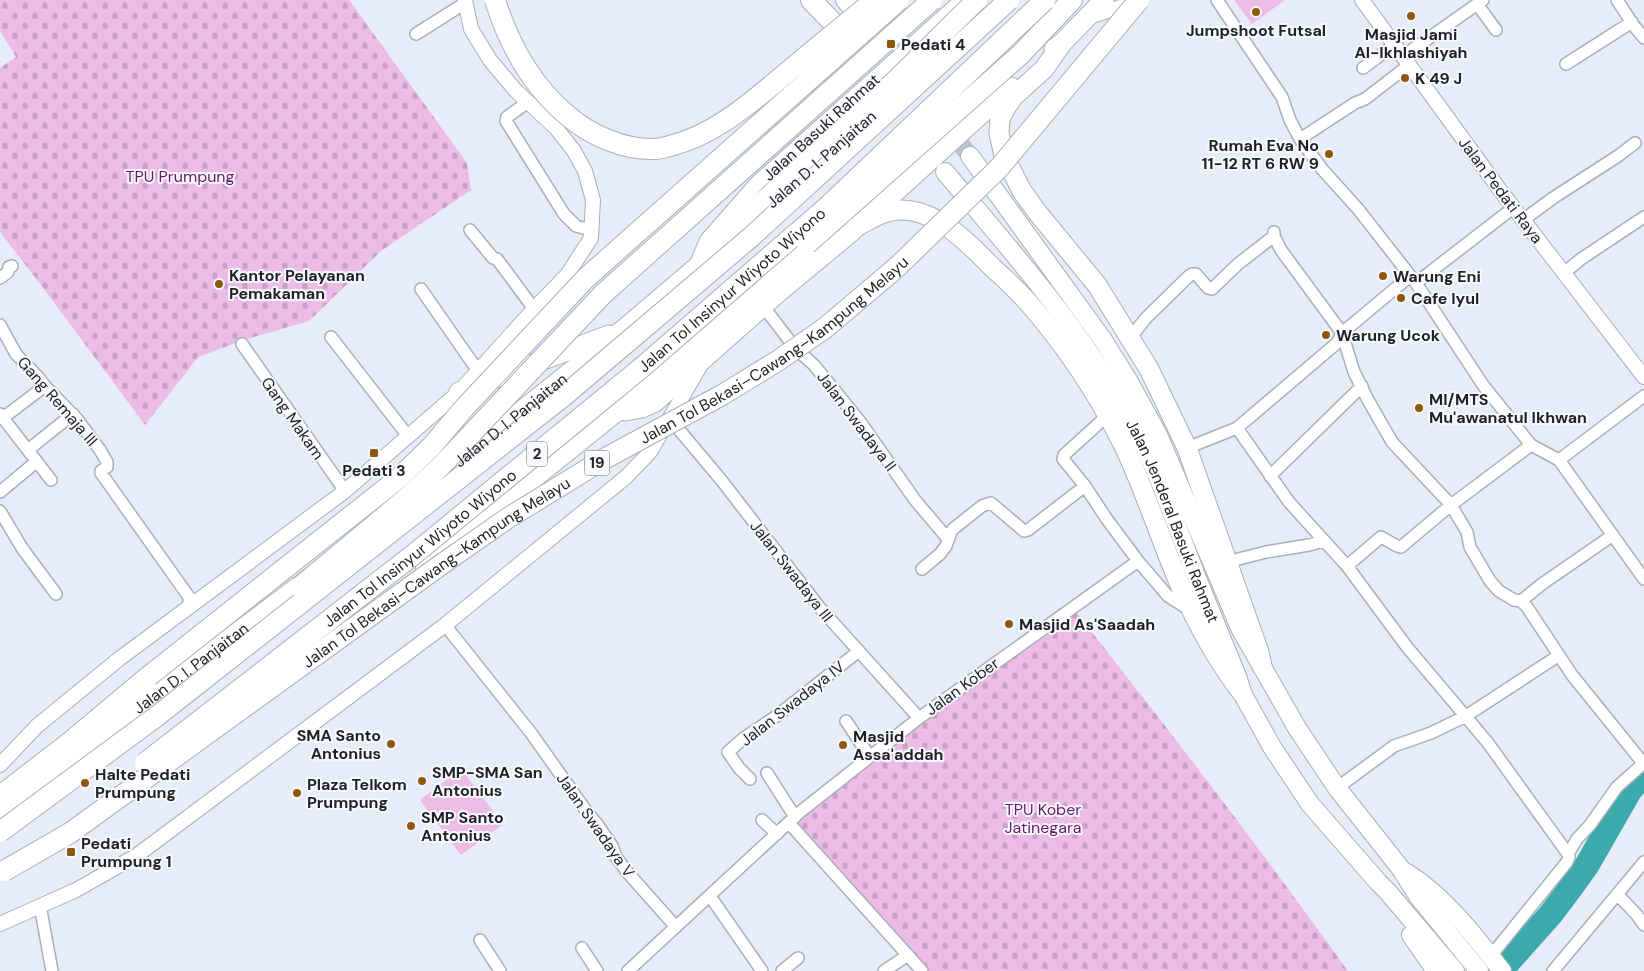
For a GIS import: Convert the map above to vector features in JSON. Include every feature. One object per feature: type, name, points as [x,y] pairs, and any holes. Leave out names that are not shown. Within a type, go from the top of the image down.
[{"type":"highway","points":[[495,0],[512,45],[532,78],[556,106],[578,124],[600,137],[621,145],[656,149],[684,142],[704,134],[744,107],[875,0]]},
{"type":"highway","points":[[811,0],[838,28]]},
{"type":"highway","points":[[0,796],[69,743],[149,676],[399,478],[431,448],[465,406],[586,278],[900,0]]},
{"type":"highway","points":[[9,815],[269,613],[409,496],[442,465],[603,294],[932,0]]},
{"type":"highway","points":[[699,266],[721,240],[896,80],[977,0]]},
{"type":"highway","name":"Jalan D. I. Panjaitan","points":[[9,815],[373,530],[624,329],[845,138],[999,0]]},
{"type":"highway","name":"Jalan Tol Insinyur Wiyoto Wiyono","points":[[0,832],[9,815],[157,716],[565,395],[751,238],[1009,0]]},
{"type":"highway","name":"Jalan Tol Insinyur Wiyoto Wiyono","points":[[2,875],[413,555],[640,369],[827,207],[1045,0]]},
{"type":"highway","points":[[2,875],[191,744],[260,693],[406,581],[616,412],[684,340],[831,209],[851,195],[925,132],[1013,52],[1065,0]]},
{"type":"highway","points":[[616,412],[641,398],[655,386],[807,244],[1021,54],[1072,0]]},
{"type":"highway","points":[[616,412],[642,408],[655,402],[762,306],[857,226],[1011,87],[1037,61],[1063,42],[1104,0]]},
{"type":"highway","name":"Jalan Tol Bekasi–Cawang–Kampung Melayu","points":[[2,875],[70,833],[508,518],[604,459],[730,390],[779,360],[825,328],[896,268],[1000,168],[1139,0]]},
{"type":"highway","points":[[1063,42],[1044,69],[1013,97],[1005,109],[1000,119],[999,133],[1001,145],[1008,166],[1032,205],[1097,285],[1131,337],[1149,369],[1187,448],[1259,652],[1262,666]]},
{"type":"highway","points":[[857,226],[886,212],[906,210],[934,217],[963,238],[1025,299],[1080,370],[1108,415],[1147,500],[1179,583],[1192,611],[1216,654],[1242,693]]},
{"type":"highway","points":[[459,392],[624,329]]},
{"type":"main road","points":[[818,0],[859,54]]},
{"type":"main road","points":[[845,0],[877,36]]},
{"type":"main road","name":"Jalan Jenderal Basuki Rahmat","points":[[970,156],[1103,340],[1128,380],[1158,435],[1240,628],[1296,728],[1337,788],[1401,869],[1418,896],[1479,971]]},
{"type":"main road","name":"Jalan Jenderal Basuki Rahmat","points":[[945,172],[1083,341],[1137,430],[1153,465],[1242,693],[1272,747],[1310,804],[1455,971]]},
{"type":"main road","name":"Jalan Jenderal Basuki Rahmat","points":[[1401,869],[1434,892],[1496,964]]},
{"type":"main road","name":"Jalan Jenderal Basuki Rahmat","points":[[1378,882],[1382,893],[1436,971]]},
{"type":"street","points":[[868,0],[916,41]]},
{"type":"street","name":"Jalan Basuki Rahmat","points":[[699,266],[707,240],[757,183],[962,0]]},
{"type":"street","points":[[1088,17],[1144,0]]},
{"type":"street","points":[[1217,0],[1282,97],[1290,120],[1300,139],[1322,169],[1358,209],[1413,279],[1483,385],[1531,445],[1559,460],[1644,579]]},
{"type":"street","name":"Jalan Pedati Raya","points":[[1362,0],[1513,208],[1644,378]]},
{"type":"street","points":[[1617,0],[1637,23],[1644,38]]},
{"type":"street","points":[[1,762],[37,726],[119,659],[193,601],[345,491],[459,392],[567,275],[590,238],[593,200],[585,171],[574,151],[556,128],[516,91],[479,45],[471,29],[465,1],[416,34]]},
{"type":"street","points":[[1300,139],[1355,103],[1365,99],[1402,56],[1480,2],[1496,30]]},
{"type":"street","points":[[1566,64],[1637,23]]},
{"type":"street","points":[[1363,68],[1402,56]]},
{"type":"street","points":[[528,102],[507,117],[506,122],[564,214],[576,226],[591,230]]},
{"type":"street","points":[[1523,220],[1635,143]]},
{"type":"street","points":[[1187,448],[1237,428],[1337,343],[1342,333],[1413,279],[1513,208]]},
{"type":"street","points":[[1564,272],[1644,217]]},
{"type":"street","points":[[470,230],[493,258],[497,259],[534,309]]},
{"type":"street","points":[[1131,337],[1146,318],[1189,276],[1196,274],[1208,288],[1212,289],[1274,234],[1281,250],[1342,333],[1354,372],[1392,442],[1451,505],[1468,532],[1470,547],[1490,581],[1499,591],[1514,600],[1521,601],[1527,607],[1572,675],[1644,763],[1617,787],[1590,825],[1577,839],[1568,854],[1568,859],[1496,964]]},
{"type":"street","points":[[0,278],[12,266]]},
{"type":"street","points":[[421,289],[478,371]]},
{"type":"street","name":"Jalan Swadaya II","points":[[762,306],[796,349],[814,365],[861,423],[915,500],[948,539]]},
{"type":"street","name":"Gang Remaja III","points":[[0,325],[16,354],[73,414],[100,450],[107,462],[107,467],[101,473],[193,601]]},
{"type":"street","points":[[331,337],[408,436]]},
{"type":"street","name":"Gang Makam","points":[[242,344],[345,491]]},
{"type":"street","points":[[0,924],[40,908],[76,890],[136,856],[445,625],[626,477],[650,452],[705,356]]},
{"type":"street","points":[[45,386],[1,416],[51,480]]},
{"type":"street","points":[[1270,476],[1362,386]]},
{"type":"street","points":[[1559,460],[1644,396]]},
{"type":"street","points":[[28,450],[73,414]]},
{"type":"street","points":[[1108,415],[1064,455],[1065,462],[1085,486],[1138,561],[1168,596],[1192,611]]},
{"type":"street","name":"Jalan Swadaya III","points":[[670,419],[722,482],[820,608],[919,718]]},
{"type":"street","points":[[1237,428],[1289,502],[1347,566],[1407,647],[1488,742],[1568,854]]},
{"type":"street","points":[[1347,566],[1381,537],[1401,547],[1451,505],[1531,445]]},
{"type":"street","points":[[0,492],[36,462]]},
{"type":"street","points":[[922,569],[940,554],[953,529],[982,506],[991,503],[1024,531],[1028,530],[1085,486]]},
{"type":"street","points":[[0,511],[22,548],[56,594]]},
{"type":"street","points":[[1521,601],[1542,584],[1613,535]]},
{"type":"street","points":[[1227,562],[1266,552],[1309,545],[1324,540]]},
{"type":"street","name":"Jalan Kober","points":[[628,971],[792,820],[870,757],[919,718],[1138,561]]},
{"type":"street","name":"Jalan Swadaya V","points":[[445,625],[531,733],[597,824],[612,846],[616,857],[628,873],[676,927]]},
{"type":"street","name":"Jalan Swadaya IV","points":[[750,779],[739,768],[728,752],[859,651]]},
{"type":"street","points":[[1337,788],[1394,746],[1431,733],[1466,716],[1558,656]]},
{"type":"street","points":[[846,721],[870,757]]},
{"type":"street","points":[[767,774],[792,820],[922,971]]},
{"type":"street","points":[[762,820],[777,834]]},
{"type":"street","points":[[1557,969],[1644,862]]},
{"type":"street","points":[[1617,894],[1644,925]]},
{"type":"street","points":[[710,896],[762,971]]},
{"type":"street","points":[[40,908],[52,971]]},
{"type":"street","points":[[480,940],[500,971]]},
{"type":"street","points":[[582,948],[597,971]]},
{"type":"street","points":[[884,971],[908,955]]},
{"type":"street","points":[[782,971],[798,958]]},
{"type":"green space","name":"TPU Prumpung","points":[[0,0],[349,0],[467,163],[471,190],[381,251],[309,321],[244,340],[198,357],[145,425],[0,232],[0,68],[16,57],[0,31]]},
{"type":"green space","name":"Jumpshoot Futsal","points":[[1234,0],[1285,0],[1252,24]]},
{"type":"green space","name":"TPU Kober Jatinegara","points":[[1072,607],[1281,879],[1348,971],[922,971],[789,823]]},
{"type":"green space","points":[[461,769],[503,824],[461,855],[420,800]]},
{"type":"waterway","points":[[1500,971],[1551,914],[1572,886],[1587,865],[1630,790],[1644,775]]},
{"type":"tunnel","points":[[877,36],[970,156]]},
{"type":"tunnel","points":[[859,54],[920,137]]},
{"type":"place","name":"Jumpshoot Futsal","points":[[1256,12]]},
{"type":"place","name":"Masjid Jami Al-Ikhlashiyah","points":[[1411,16]]},
{"type":"place","name":"Pedati 4","points":[[891,44]]},
{"type":"place","name":"K 49 J","points":[[1405,78]]},
{"type":"place","name":"Rumah Eva No 11-12 RT 6 RW 9","points":[[1329,154]]},
{"type":"place","name":"Warung Eni","points":[[1383,276]]},
{"type":"place","name":"Kantor Pelayanan Pemakaman","points":[[219,284]]},
{"type":"place","name":"Cafe Iyul","points":[[1401,298]]},
{"type":"place","name":"Warung Ucok","points":[[1326,335]]},
{"type":"place","name":"MI/MTS Mu'awanatul Ikhwan","points":[[1419,408]]},
{"type":"place","name":"Pedati 3","points":[[374,453]]},
{"type":"place","name":"Masjid As'Saadah","points":[[1009,624]]},
{"type":"place","name":"SMA Santo Antonius","points":[[391,744]]},
{"type":"place","name":"Masjid Assa'addah","points":[[843,745]]},
{"type":"place","name":"SMP-SMA San Antonius","points":[[422,781]]},
{"type":"place","name":"Halte Pedati Prumpung","points":[[85,783]]},
{"type":"place","name":"Plaza Telkom Prumpung","points":[[297,793]]},
{"type":"place","name":"SMP Santo Antonius","points":[[411,826]]},
{"type":"place","name":"Pedati Prumpung 1","points":[[71,852]]}]
